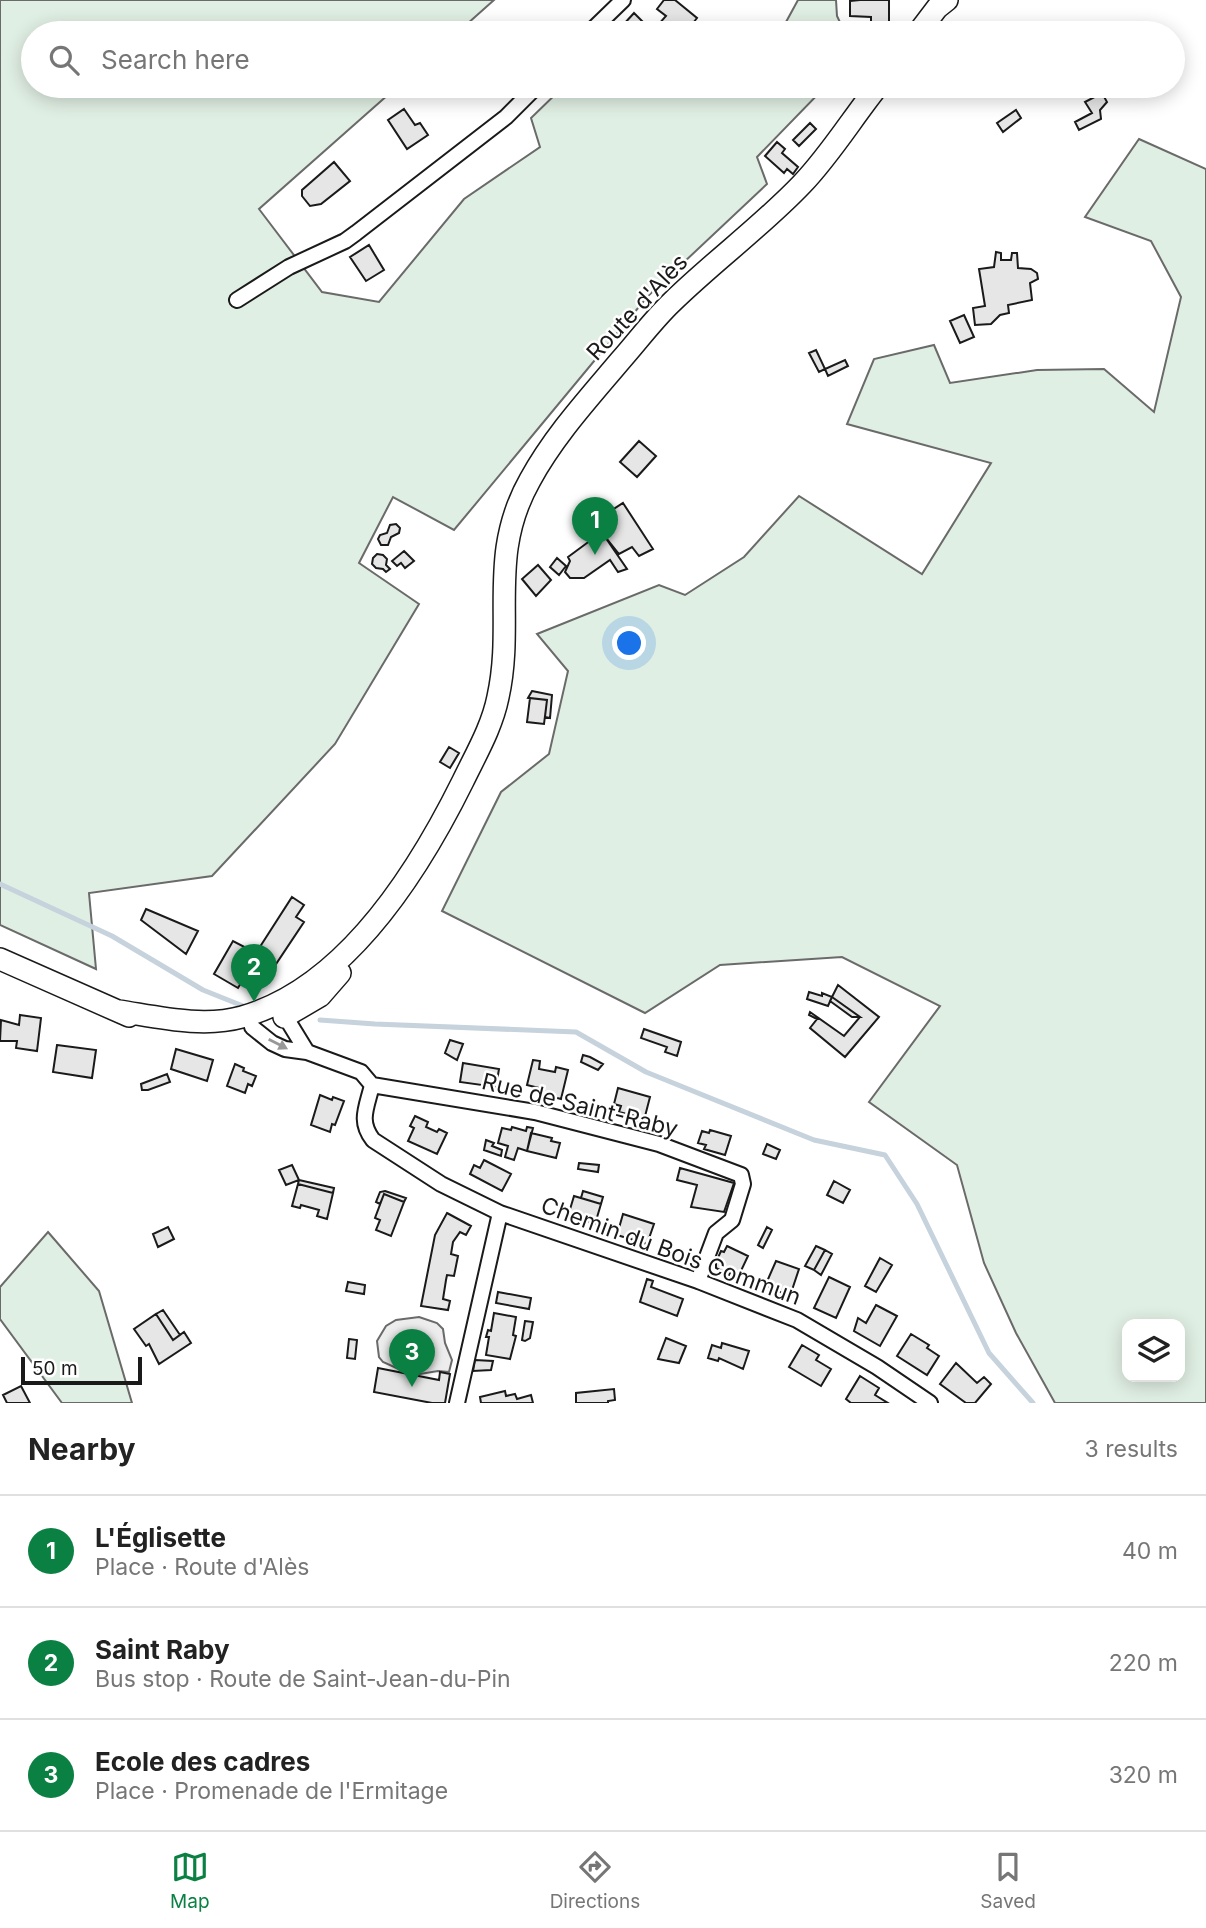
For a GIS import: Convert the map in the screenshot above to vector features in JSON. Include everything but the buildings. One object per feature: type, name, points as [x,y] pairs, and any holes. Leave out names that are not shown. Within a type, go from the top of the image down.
[{"type":"main road","points":[[927,21],[947,0]]},
{"type":"main road","name":"Route d'Alès","points":[[376,919],[428,847],[486,733],[498,697],[503,656],[504,559],[510,523],[529,481],[565,426],[669,304],[803,183],[869,98]]},
{"type":"main road","points":[[119,1011],[211,1021],[239,1018],[265,1009],[293,997],[321,976],[376,919]]},
{"type":"main road","points":[[0,959],[119,1011],[159,1024],[212,1032],[252,1027],[285,1016],[320,996],[368,940],[376,919]]},
{"type":"street","points":[[601,21],[623,0]]},
{"type":"street","points":[[237,300],[289,267],[345,241],[506,117],[525,98]]},
{"type":"street","points":[[285,1016],[307,1052]]},
{"type":"street","points":[[252,1027],[272,1043],[285,1049],[307,1052],[362,1072],[372,1085]]},
{"type":"street","name":"Chemin du Bois Commun","points":[[372,1085],[364,1119],[365,1130],[373,1140],[442,1184],[500,1213],[698,1280],[797,1320],[877,1367],[930,1403]]},
{"type":"street","name":"Rue de Saint-Raby","points":[[372,1085],[536,1112],[659,1144],[741,1175],[743,1184],[732,1220],[716,1233],[698,1280]]},
{"type":"street","points":[[457,1403],[500,1213]]},
{"type":"green space","points":[[0,0],[494,0],[470,21],[21,21],[21,98],[384,98],[259,209],[322,292],[379,302],[464,199],[540,147],[531,118],[552,98],[814,98],[757,157],[767,184],[648,296],[454,530],[393,497],[359,563],[419,604],[335,744],[212,876],[89,893],[96,969],[0,925]]},
{"type":"green space","points":[[798,0],[836,0],[839,21],[787,21]]},
{"type":"green space","points":[[1139,139],[1206,169],[1206,1403],[1055,1403],[1016,1333],[984,1263],[957,1165],[869,1102],[940,1006],[842,957],[720,965],[645,1013],[442,911],[501,792],[549,754],[568,671],[537,634],[659,585],[685,595],[744,557],[799,496],[922,574],[991,463],[847,424],[874,359],[934,345],[950,383],[1037,370],[1104,369],[1154,412],[1181,297],[1151,241],[1085,217]]},
{"type":"green space","points":[[48,1232],[99,1291],[132,1403],[62,1403],[0,1319],[0,1287]]},
{"type":"shaded area","points":[[419,1317],[437,1323],[443,1329],[452,1360],[449,1372],[420,1374],[403,1371],[383,1362],[379,1357],[377,1341],[386,1326],[396,1320]]},
{"type":"waterway","points":[[0,884],[112,936],[203,990],[243,1006]]},
{"type":"waterway","points":[[320,1020],[576,1032],[646,1072],[814,1140],[885,1155],[917,1204],[989,1353],[1033,1403]]},
{"type":"place","name":"L'Églisette","points":[[595,555]]},
{"type":"place","name":"Saint Raby","points":[[254,1002]]},
{"type":"place","name":"Ecole des cadres","points":[[412,1387]]}]
